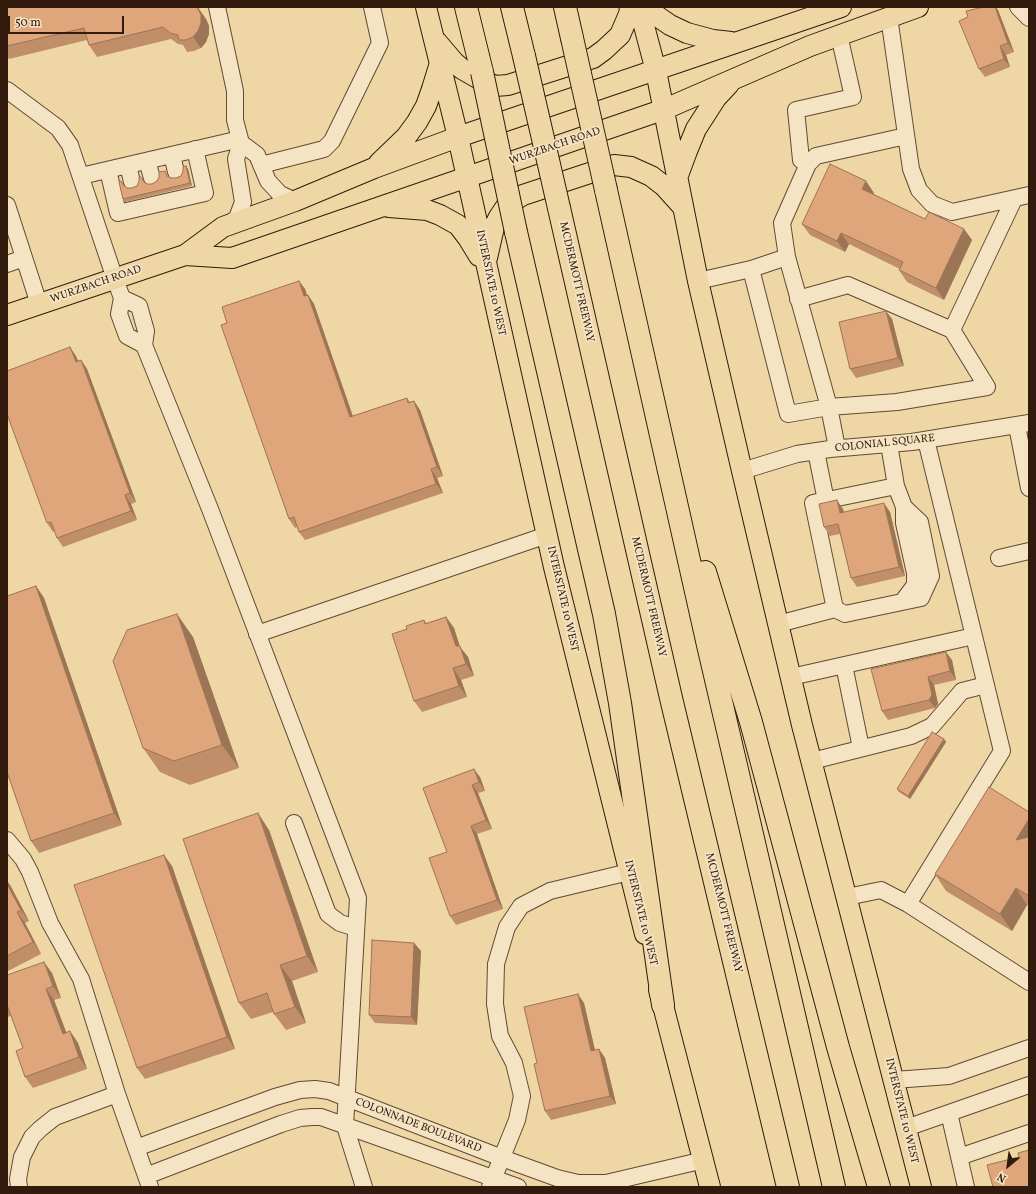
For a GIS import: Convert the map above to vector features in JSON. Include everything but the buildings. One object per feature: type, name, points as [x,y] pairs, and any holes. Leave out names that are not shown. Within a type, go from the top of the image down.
[{"type":"highway","points":[[466,7],[604,614],[620,703],[663,1005]]},
{"type":"highway","name":"MCDERMOTT FREEWAY","points":[[512,7],[672,698],[788,1187]]},
{"type":"highway","points":[[565,7],[708,645],[834,1187]]},
{"type":"highway","points":[[656,414],[750,722],[838,1047],[879,1187]]},
{"type":"main road","name":"INTERSTATE 10 WEST","points":[[426,7],[467,177],[547,535],[629,872],[710,1187]]},
{"type":"main road","points":[[434,37],[454,62],[462,69],[495,86],[508,85],[593,58],[620,35],[629,14],[630,7]]},
{"type":"main road","name":"INTERSTATE 10 WEST","points":[[639,7],[665,109],[669,139],[698,281],[778,624],[846,897],[921,1187]]},
{"type":"main road","points":[[644,7],[670,25],[687,33],[714,40],[735,42]]},
{"type":"main road","name":"WURZBACH ROAD","points":[[7,315],[185,255],[223,227],[295,201],[374,168],[656,71],[735,42],[841,7]]},
{"type":"main road","name":"WURZBACH ROAD","points":[[185,255],[232,258],[665,109],[810,46],[918,7]]},
{"type":"main road","points":[[374,168],[406,136],[417,122],[426,106],[440,63]]},
{"type":"main road","points":[[677,178],[686,151],[704,116],[716,98],[733,80]]},
{"type":"main road","points":[[486,266],[494,227],[507,205],[523,195],[614,165],[632,167],[650,176],[664,186],[683,206]]},
{"type":"main road","points":[[379,207],[427,210],[458,225],[486,266]]},
{"type":"street","points":[[217,7],[235,91],[235,120],[241,141],[236,159],[243,202],[237,218],[223,227]]},
{"type":"street","points":[[262,165],[324,148],[332,141],[380,44],[372,7]]},
{"type":"street","points":[[1018,7],[1029,18]]},
{"type":"street","points":[[889,17],[911,170],[919,190],[932,204],[952,212],[1021,197]]},
{"type":"street","points":[[808,164],[801,160],[796,110],[853,96],[839,35]]},
{"type":"street","points":[[7,90],[58,128],[70,144],[114,279],[122,298],[138,306],[146,331],[144,345],[210,509],[358,898],[345,1126],[364,1187]]},
{"type":"street","points":[[837,448],[829,407],[787,256],[782,223],[808,164],[816,156],[906,136]]},
{"type":"street","points":[[81,176],[241,141]]},
{"type":"street","points":[[241,141],[257,155],[268,181],[280,194],[295,201]]},
{"type":"street","points":[[108,170],[118,213],[138,204],[181,194],[205,193],[196,150]]},
{"type":"street","points":[[172,155],[176,172]]},
{"type":"street","points":[[147,161],[152,178]]},
{"type":"street","points":[[128,165],[132,182]]},
{"type":"street","points":[[952,330],[1021,197]]},
{"type":"street","points":[[7,204],[39,304]]},
{"type":"street","points":[[698,281],[751,270],[787,256]]},
{"type":"street","points":[[7,264],[24,258]]},
{"type":"street","points":[[751,270],[788,414],[829,407],[897,402],[987,387],[952,330],[848,285],[798,299]]},
{"type":"street","points":[[1023,424],[1029,488]]},
{"type":"street","name":"COLONIAL SQUARE","points":[[742,471],[797,454],[837,448],[926,440],[1023,424]]},
{"type":"street","points":[[908,904],[1002,751],[926,440]]},
{"type":"street","points":[[778,624],[835,609],[845,614],[921,598],[931,576],[920,522],[904,507],[896,486],[889,444]]},
{"type":"street","points":[[816,451],[826,501]]},
{"type":"street","points":[[835,609],[813,503],[896,486]]},
{"type":"street","points":[[257,634],[547,535]]},
{"type":"street","points":[[999,558],[1029,551]]},
{"type":"street","points":[[791,677],[974,636]]},
{"type":"street","points":[[844,665],[861,748]]},
{"type":"street","points":[[812,761],[911,736],[932,726],[962,692],[986,685]]},
{"type":"street","points":[[294,824],[328,914],[340,923],[356,928]]},
{"type":"street","name":"COLONNADE BOULEVARD","points":[[7,840],[23,859],[30,872],[50,923],[81,979],[117,1094],[148,1181],[300,1118],[321,1117],[492,1183],[518,1187]]},
{"type":"street","points":[[492,1183],[517,1120],[522,1096],[514,1063],[500,1036],[495,1004],[496,964],[506,927],[521,906],[550,891],[629,872]]},
{"type":"street","points":[[846,897],[881,890],[908,904],[1029,982]]},
{"type":"street","points":[[894,1080],[949,1076],[1029,1048]]},
{"type":"street","points":[[906,1128],[1029,1085]]},
{"type":"street","name":"COLONNADE BOULEVARD","points":[[136,1148],[275,1096],[300,1090],[315,1089],[329,1091],[556,1178],[578,1183],[606,1183],[704,1160]]},
{"type":"street","points":[[19,1187],[18,1179],[22,1157],[32,1138],[40,1128],[55,1117],[117,1094]]},
{"type":"street","points":[[949,1113],[966,1187]]},
{"type":"street","points":[[959,1157],[1029,1133]]}]
